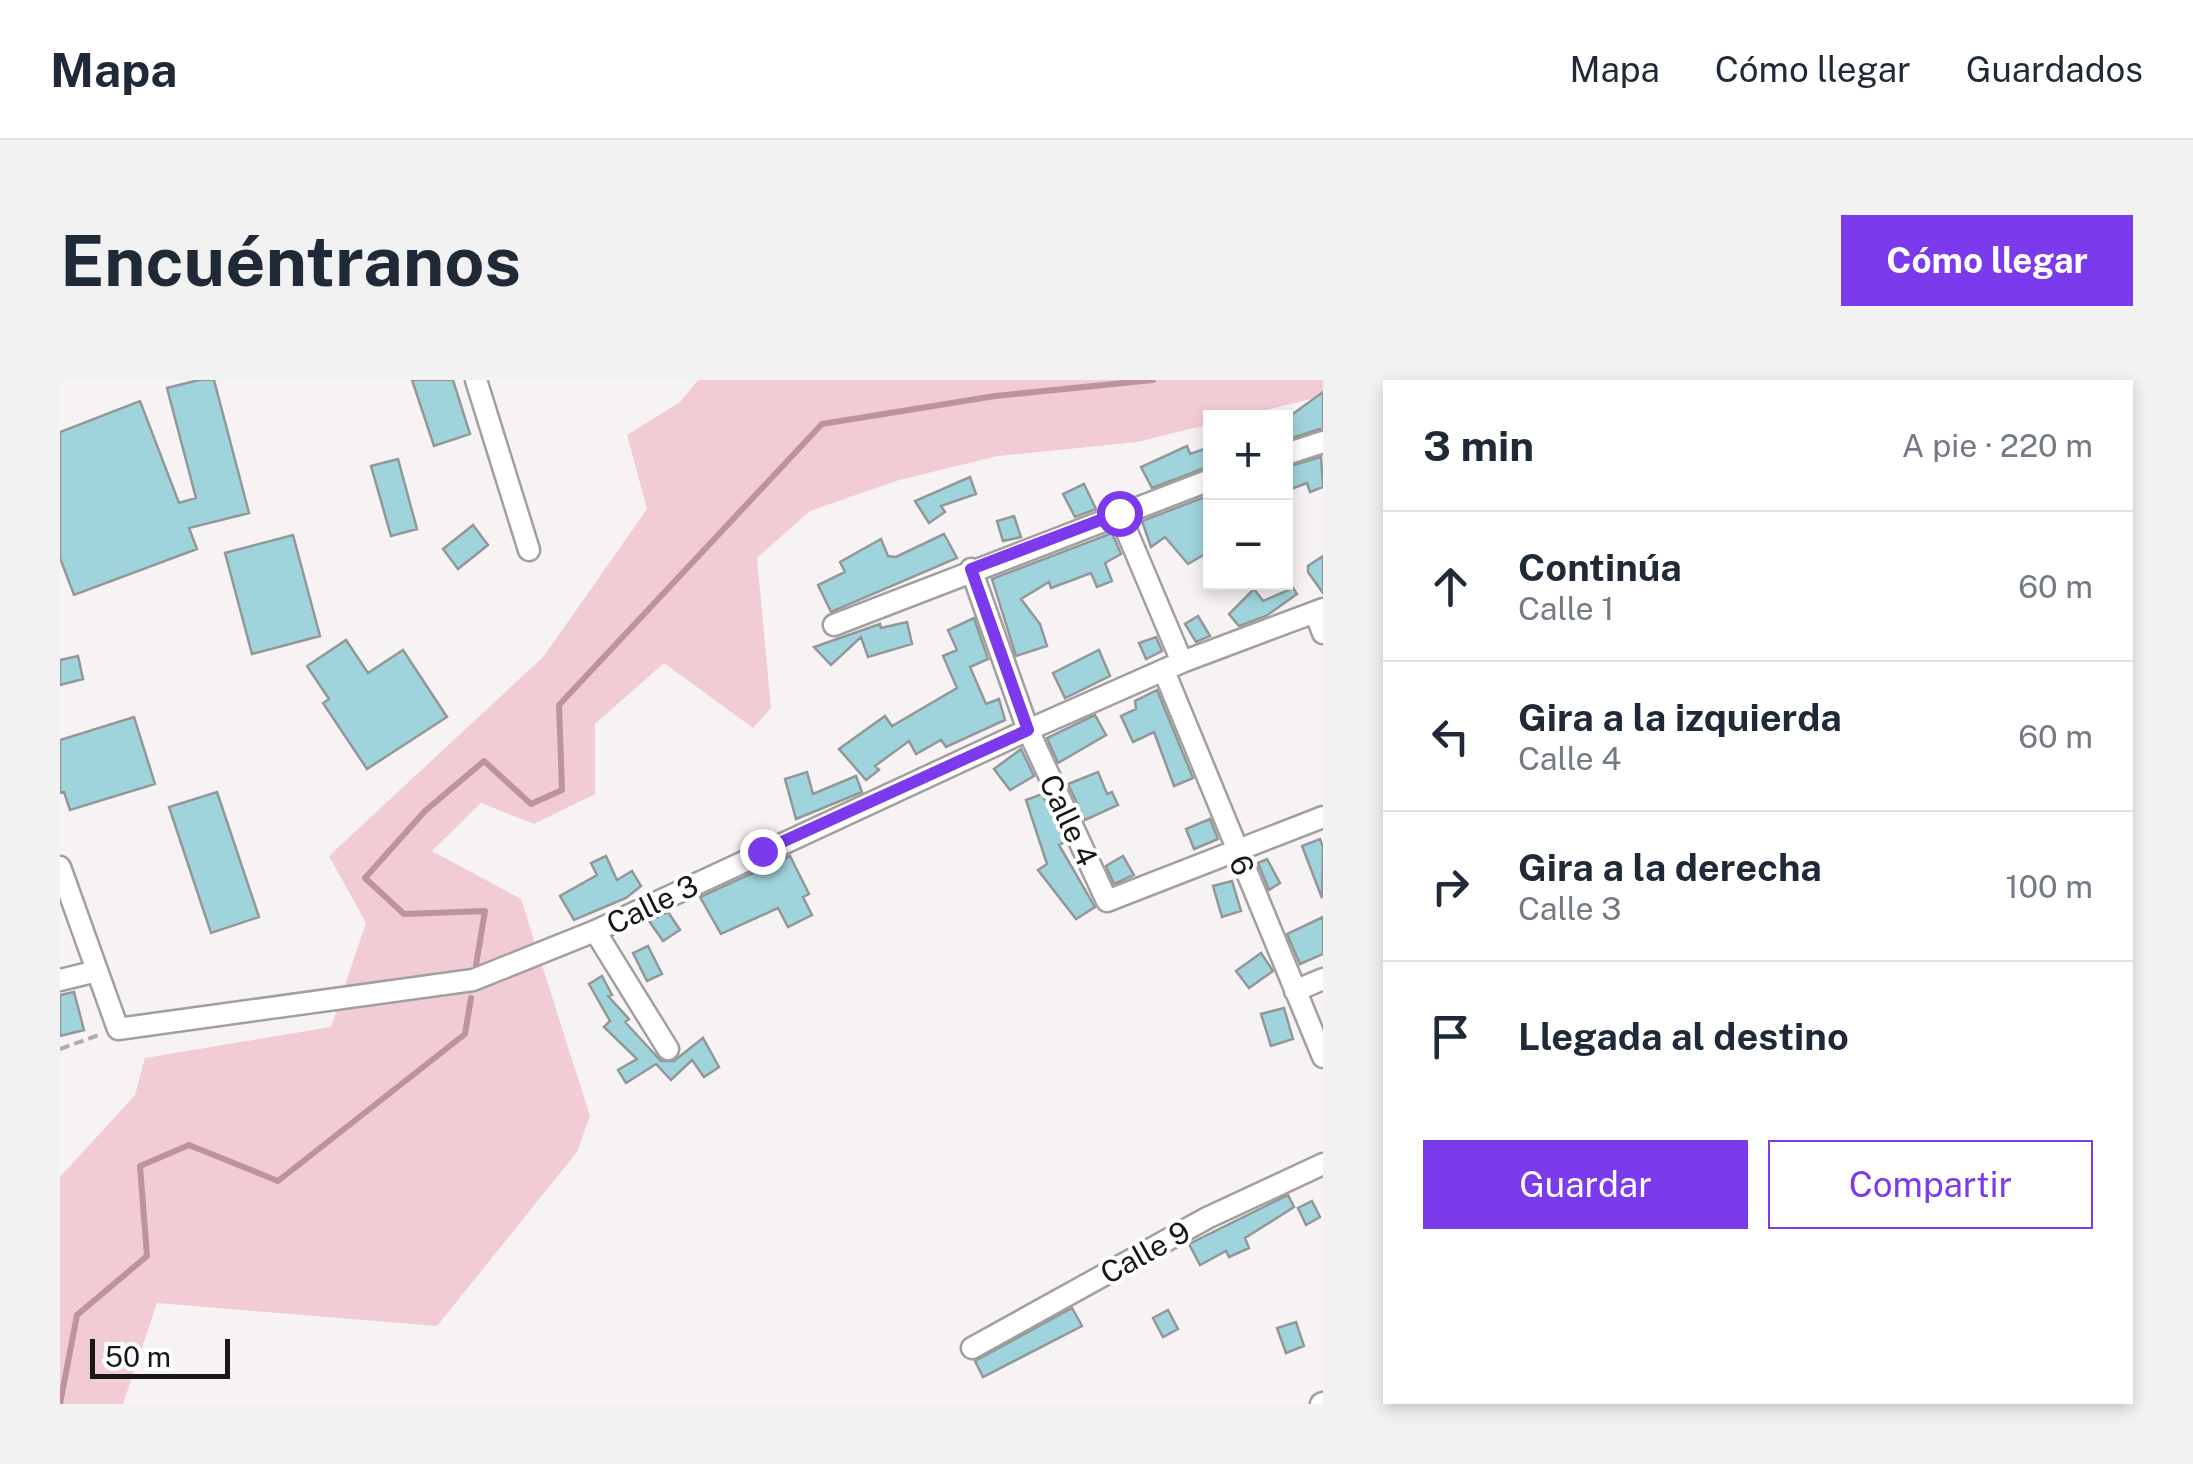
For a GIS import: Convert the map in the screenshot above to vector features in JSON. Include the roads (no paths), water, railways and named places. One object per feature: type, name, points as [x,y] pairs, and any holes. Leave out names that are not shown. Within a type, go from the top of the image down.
[{"type":"street","points":[[476,380],[529,550]]},
{"type":"street","points":[[1293,452],[1323,442]]},
{"type":"street","points":[[834,625],[1203,483]]},
{"type":"street","name":"6","points":[[1119,513],[1235,850],[1323,1058]]},
{"type":"street","name":"Calle 4","points":[[971,569],[1028,730],[1107,901],[1235,850]]},
{"type":"street","points":[[1319,610],[1323,633]]},
{"type":"street","name":"Calle 3","points":[[96,971],[118,1028],[474,980],[595,931],[1028,730],[1319,610]]},
{"type":"street","points":[[1235,850],[1323,816]]},
{"type":"street","points":[[60,867],[96,971],[60,980]]},
{"type":"street","points":[[595,931],[668,1049]]},
{"type":"street","points":[[1296,991],[1323,979]]},
{"type":"street","name":"Calle 9","points":[[972,1348],[1207,1218],[1323,1164]]},
{"type":"waterway","points":[[476,965],[485,911],[404,914],[365,878],[425,811],[484,761],[531,804],[562,790],[559,705],[822,424],[995,396],[1153,380]]},
{"type":"waterway","points":[[60,1404],[77,1315],[147,1256],[140,1166],[189,1145],[278,1181],[465,1034],[471,998]]}]
